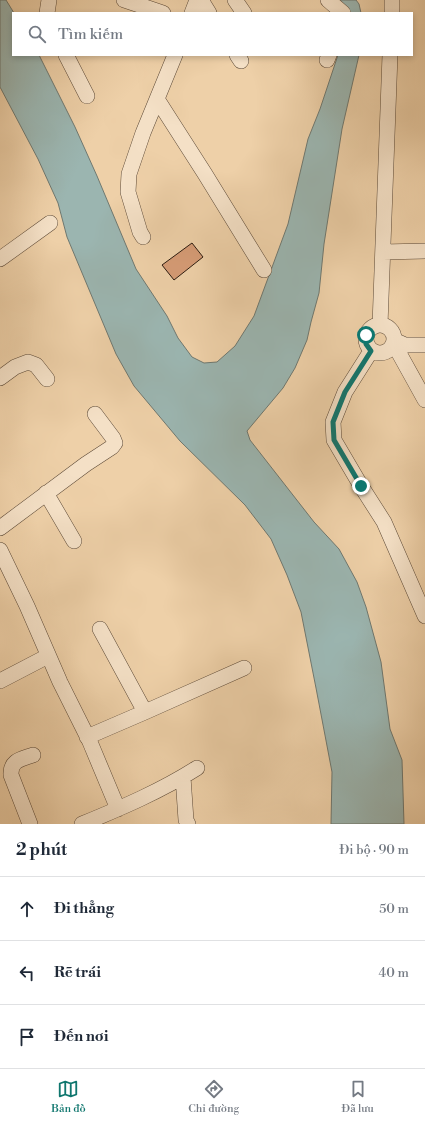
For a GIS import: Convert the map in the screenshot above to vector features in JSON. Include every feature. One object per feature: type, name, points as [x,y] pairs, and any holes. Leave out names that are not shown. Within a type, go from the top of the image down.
[{"type":"street","points":[[47,12],[49,0]]},
{"type":"street","points":[[124,0],[161,12]]},
{"type":"street","points":[[192,12],[197,0]]},
{"type":"street","points":[[201,0],[208,12]]},
{"type":"street","points":[[235,0],[243,12]]},
{"type":"street","points":[[328,0],[341,12]]},
{"type":"street","points":[[392,0],[392,12]]},
{"type":"street","points":[[67,56],[87,96]]},
{"type":"street","points":[[143,237],[140,232],[128,192],[129,174],[143,133],[175,56]]},
{"type":"street","points":[[380,325],[390,56]]},
{"type":"street","points":[[157,99],[264,270]]},
{"type":"street","points":[[0,259],[50,223]]},
{"type":"street","points":[[383,252],[425,251]]},
{"type":"street","points":[[394,342],[388,351],[380,354],[371,351],[366,344],[366,335],[372,328],[380,325],[389,328],[394,335],[394,342],[425,400]]},
{"type":"street","points":[[394,342],[405,345],[425,345]]},
{"type":"street","points":[[371,351],[345,392],[333,422],[334,440],[384,522],[425,616]]},
{"type":"street","points":[[0,378],[15,367],[28,362],[36,365],[47,379]]},
{"type":"street","points":[[0,528],[86,464],[112,447],[115,443],[113,438],[95,414]]},
{"type":"street","points":[[46,493],[74,541]]},
{"type":"street","points":[[0,550],[27,606],[60,682],[87,737],[118,809]]},
{"type":"street","points":[[100,629],[145,712]]},
{"type":"street","points":[[0,681],[48,656]]},
{"type":"street","points":[[87,737],[244,668]]},
{"type":"street","points":[[30,824],[11,769],[13,764],[33,755]]},
{"type":"street","points":[[82,824],[118,809],[183,777],[197,768]]},
{"type":"street","points":[[183,777],[186,820],[188,824]]},
{"type":"water","points":[[0,0],[6,0],[13,12],[12,12],[12,56],[40,56],[75,127],[136,269],[167,316],[178,338],[192,357],[204,363],[217,362],[235,346],[254,316],[288,224],[308,139],[320,109],[338,56],[359,56],[342,129],[324,244],[319,293],[307,340],[295,368],[283,388],[247,431],[250,440],[314,522],[339,549],[357,582],[366,607],[381,662],[390,729],[402,760],[404,824],[331,824],[332,772],[301,612],[271,539],[245,505],[180,441],[134,386],[116,354],[67,237],[58,203],[38,159],[0,87]]},
{"type":"water","points":[[336,0],[356,0],[359,4],[361,12],[343,12]]},
{"type":"building","points":[[192,243],[203,257],[174,280],[162,265]]},
{"type":"route","points":[[361,486],[334,440],[333,422],[345,392],[371,351],[366,344],[366,335]]}]
